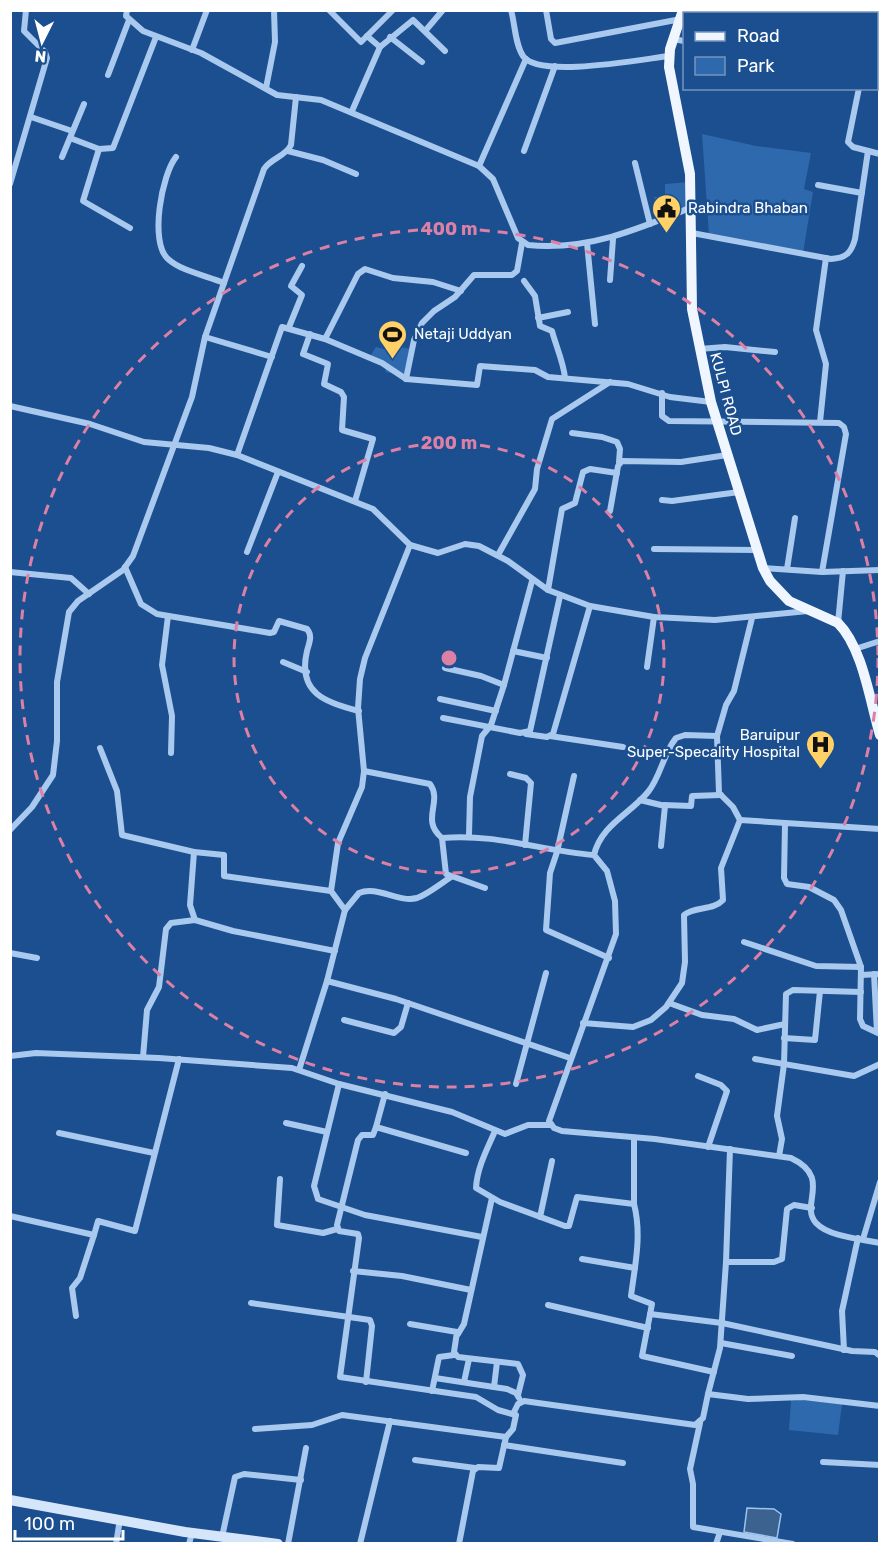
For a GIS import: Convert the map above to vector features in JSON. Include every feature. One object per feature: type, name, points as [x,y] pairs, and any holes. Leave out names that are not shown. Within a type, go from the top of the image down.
[{"type":"main road","name":"KULPI ROAD","points":[[682,15],[679,40],[669,56],[670,79],[687,145],[692,207],[692,309],[711,402],[763,568],[781,595],[838,623]]},
{"type":"main road","points":[[838,623],[855,649],[879,735]]},
{"type":"main road","points":[[10,1500],[121,1518],[190,1538],[222,1537],[278,1544]]},
{"type":"street","points":[[10,184],[47,57],[24,31],[26,10]]},
{"type":"street","points":[[108,75],[129,20],[127,10]]},
{"type":"street","points":[[192,50],[207,10]]},
{"type":"street","points":[[266,88],[275,42],[274,10]]},
{"type":"street","points":[[329,10],[362,42],[393,10]]},
{"type":"street","points":[[426,30],[443,10]]},
{"type":"street","points":[[511,10],[521,52],[526,59],[572,68],[669,56]]},
{"type":"street","points":[[546,10],[551,39],[555,43],[682,15]]},
{"type":"street","points":[[129,20],[143,31],[192,50],[277,95],[321,100],[479,166],[498,187],[513,228],[522,243],[517,270],[512,275],[477,274],[461,291],[422,323],[414,340],[406,379]]},
{"type":"street","points":[[352,111],[380,47],[411,20],[426,30],[445,51]]},
{"type":"street","points":[[368,36],[380,47]]},
{"type":"street","points":[[31,117],[99,149],[110,149],[115,145],[156,37]]},
{"type":"street","points":[[390,37],[422,62]]},
{"type":"street","points":[[479,166],[526,59]]},
{"type":"street","points":[[524,151],[555,66]]},
{"type":"street","points":[[859,90],[848,142],[853,147],[879,154]]},
{"type":"street","points":[[10,830],[32,807],[53,776],[57,741],[57,682],[68,616],[71,609],[125,567],[133,556],[194,389],[205,338],[264,169],[271,160],[288,151],[293,134],[296,97]]},
{"type":"street","points":[[62,157],[84,104]]},
{"type":"street","points":[[99,149],[83,201],[130,228]]},
{"type":"street","points":[[288,151],[356,174]]},
{"type":"street","points":[[692,234],[826,258],[842,258],[852,248],[868,151]]},
{"type":"street","points":[[176,157],[166,171],[162,189],[159,234],[164,253],[174,262],[224,283]]},
{"type":"street","points":[[635,163],[650,225]]},
{"type":"street","points":[[818,185],[862,193]]},
{"type":"street","points":[[522,243],[535,246],[587,243],[612,238],[692,207]]},
{"type":"street","points":[[610,280],[612,238]]},
{"type":"street","points":[[587,243],[595,324]]},
{"type":"street","points":[[820,422],[826,364],[816,330],[826,258]]},
{"type":"street","points":[[289,327],[302,295],[291,286],[302,266]]},
{"type":"street","points":[[325,339],[358,274],[364,269],[393,278],[433,282],[461,291]]},
{"type":"street","points":[[524,280],[535,296],[540,326],[552,332],[557,344],[559,359],[564,366],[565,378]]},
{"type":"street","points":[[538,318],[568,312]]},
{"type":"street","points":[[237,455],[280,328],[289,327],[325,339],[382,363],[406,379],[477,386],[480,366],[535,370],[548,377],[638,386],[711,402]]},
{"type":"street","points":[[310,334],[303,354],[328,364],[324,384],[341,392],[344,397],[342,430],[373,439],[355,501]]},
{"type":"street","points":[[205,338],[272,357]]},
{"type":"street","points":[[699,349],[725,347],[775,352]]},
{"type":"street","points":[[498,555],[536,489],[537,469],[552,419],[611,382]]},
{"type":"street","points":[[662,393],[664,420],[820,422],[839,423],[844,427],[846,434],[822,572]]},
{"type":"street","points":[[10,406],[90,424],[144,442],[174,444],[237,455],[379,512],[410,545],[438,553],[472,544],[498,555],[532,581],[548,590],[590,606],[654,617],[715,621],[812,611]]},
{"type":"street","points":[[572,433],[617,442],[620,449],[619,462],[610,512]]},
{"type":"street","points":[[619,462],[625,460],[681,462],[727,455]]},
{"type":"street","points":[[548,590],[562,508],[575,503],[583,472],[590,469],[617,473]]},
{"type":"street","points":[[247,552],[278,472]]},
{"type":"street","points":[[662,500],[672,501],[739,492]]},
{"type":"street","points":[[787,569],[795,518]]},
{"type":"street","points":[[345,910],[331,891],[338,843],[362,787],[364,771],[358,688],[365,658],[410,545]]},
{"type":"street","points":[[654,549],[757,550]]},
{"type":"street","points":[[125,567],[141,604],[150,611],[267,633],[274,632],[280,620],[307,628],[310,634],[305,659],[313,691],[330,704],[359,711]]},
{"type":"street","points":[[763,568],[822,572],[879,570]]},
{"type":"street","points":[[838,623],[843,571]]},
{"type":"street","points":[[10,572],[71,578],[89,594]]},
{"type":"street","points":[[469,835],[472,785],[482,736],[491,725],[496,711],[532,581]]},
{"type":"street","points":[[526,734],[532,726],[560,596]]},
{"type":"street","points":[[550,736],[555,729],[590,606]]},
{"type":"street","points":[[168,616],[162,665],[172,716],[171,753]]},
{"type":"street","points":[[647,667],[654,617]]},
{"type":"street","points":[[752,618],[734,691],[726,705],[717,736],[717,786],[721,795],[741,820],[879,829]]},
{"type":"street","points":[[855,649],[879,641]]},
{"type":"street","points":[[513,651],[547,658]]},
{"type":"street","points":[[283,662],[307,672]]},
{"type":"street","points":[[445,668],[481,676],[504,686]]},
{"type":"street","points":[[868,693],[879,689]]},
{"type":"street","points":[[440,699],[496,711]]},
{"type":"street","points":[[442,718],[491,725],[526,734],[623,747]]},
{"type":"street","points":[[594,855],[596,847],[609,828],[640,800],[657,778],[676,738],[685,735],[717,736]]},
{"type":"street","points":[[100,748],[117,791],[122,835],[194,852],[224,855],[224,876],[331,891]]},
{"type":"street","points":[[364,771],[430,784],[434,792],[432,825],[442,838],[444,871],[451,877],[484,888]]},
{"type":"street","points":[[510,774],[526,778],[531,783],[525,845]]},
{"type":"street","points":[[574,776],[550,873],[546,930],[609,958]]},
{"type":"street","points":[[640,800],[664,805],[691,806],[692,796],[721,795]]},
{"type":"street","points":[[661,846],[666,809],[664,805]]},
{"type":"street","points":[[583,1023],[633,1027],[651,1020],[669,1003],[682,983],[684,974],[684,915],[689,911],[715,906],[723,900],[721,868],[741,820]]},
{"type":"street","points":[[785,824],[784,878],[787,884],[809,887],[834,900],[841,910],[861,967],[860,1019],[863,1026],[878,1033],[877,974],[861,975]]},
{"type":"street","points":[[442,838],[469,835],[512,840],[557,852],[594,855],[608,871],[615,902],[616,934],[570,1058],[550,1118],[551,1125]]},
{"type":"street","points":[[194,852],[190,905],[195,920]]},
{"type":"street","points":[[299,1070],[327,981],[345,910],[363,891],[409,899],[418,897],[451,877]]},
{"type":"street","points":[[143,1057],[147,1010],[159,987],[166,929],[171,923],[195,920],[233,931],[334,951]]},
{"type":"street","points":[[744,942],[816,966],[861,967]]},
{"type":"street","points":[[10,953],[37,958]]},
{"type":"street","points":[[516,1084],[546,973]]},
{"type":"street","points":[[327,981],[408,1004],[570,1058]]},
{"type":"street","points":[[779,1155],[782,1139],[777,1116],[784,1064],[785,999],[788,991],[861,992]]},
{"type":"street","points":[[784,1038],[815,1040],[820,991]]},
{"type":"street","points":[[669,1003],[702,1015],[734,1019],[757,1030],[784,1024]]},
{"type":"street","points":[[344,1020],[394,1033],[401,1027],[408,1004]]},
{"type":"street","points":[[10,1056],[36,1053],[143,1057],[299,1070],[339,1084],[452,1112],[495,1131],[511,1134],[528,1125],[551,1125],[562,1131],[779,1155],[801,1163],[809,1170],[814,1184],[812,1208],[814,1220],[818,1225],[879,1243]]},
{"type":"street","points":[[76,1316],[72,1288],[80,1278],[98,1221],[135,1231],[179,1059]]},
{"type":"street","points":[[755,1059],[854,1076],[879,1065]]},
{"type":"street","points":[[698,1076],[722,1085],[726,1091],[708,1147]]},
{"type":"street","points":[[339,1084],[314,1186],[318,1199],[364,1215],[482,1237]]},
{"type":"street","points":[[338,1229],[358,1140],[362,1135],[373,1135],[385,1094]]},
{"type":"street","points":[[286,1123],[327,1132]]},
{"type":"street","points":[[376,1127],[466,1153]]},
{"type":"street","points":[[495,1131],[483,1158],[477,1184],[477,1188],[492,1198],[569,1226],[576,1201],[581,1197],[634,1204]]},
{"type":"street","points":[[59,1133],[154,1153]]},
{"type":"street","points":[[634,1138],[634,1204],[638,1227],[631,1296],[652,1304],[642,1352],[645,1359],[714,1372]]},
{"type":"street","points":[[730,1149],[726,1262],[720,1343],[690,1469],[693,1484],[692,1525],[696,1529],[793,1544]]},
{"type":"street","points":[[540,1217],[552,1161]]},
{"type":"street","points":[[280,1179],[277,1225],[323,1233],[338,1229],[358,1234],[339,1374],[342,1380],[480,1398],[498,1410],[514,1412]]},
{"type":"street","points":[[844,1350],[842,1306],[860,1239],[879,1182]]},
{"type":"street","points":[[454,1355],[458,1334],[464,1324],[492,1198]]},
{"type":"street","points":[[726,1262],[774,1262],[782,1259],[787,1209],[794,1205],[812,1208]]},
{"type":"street","points":[[10,1216],[94,1235]]},
{"type":"street","points":[[582,1259],[635,1268]]},
{"type":"street","points":[[353,1271],[386,1273],[471,1290]]},
{"type":"street","points":[[251,1303],[368,1319],[372,1323],[366,1382]]},
{"type":"street","points":[[548,1305],[648,1328]]},
{"type":"street","points":[[650,1314],[722,1323],[844,1350],[875,1352],[879,1356]]},
{"type":"street","points":[[410,1324],[454,1331],[458,1334]]},
{"type":"street","points":[[720,1343],[792,1356]]},
{"type":"street","points":[[415,1461],[475,1468],[499,1468],[506,1437],[513,1429],[516,1414],[514,1412],[523,1375],[518,1364],[469,1359],[454,1355],[439,1357],[432,1391]]},
{"type":"street","points":[[464,1383],[469,1359]]},
{"type":"street","points":[[494,1387],[497,1362]]},
{"type":"street","points":[[435,1378],[512,1390],[519,1398],[678,1424],[700,1423]]},
{"type":"street","points":[[708,1394],[748,1399],[803,1397],[879,1406]]},
{"type":"street","points":[[255,1429],[318,1424],[342,1415],[506,1437]]},
{"type":"street","points":[[360,1544],[390,1421]]},
{"type":"street","points":[[504,1445],[623,1463]]},
{"type":"street","points":[[288,1544],[306,1448]]},
{"type":"street","points":[[822,1462],[879,1466]]},
{"type":"street","points":[[459,1544],[475,1468]]},
{"type":"street","points":[[222,1537],[235,1477],[244,1474],[301,1480]]},
{"type":"street","points":[[116,1544],[121,1518]]},
{"type":"street","points":[[716,1544],[720,1532]]},
{"type":"green space","points":[[702,134],[756,146],[811,153],[804,189],[813,192],[803,253],[709,235]]},
{"type":"green space","points":[[689,182],[686,208],[659,217],[654,197],[665,197],[665,184]]},
{"type":"green space","name":"Netaji Uddyan","points":[[395,346],[412,349],[404,376],[386,372],[384,365],[371,355],[376,347],[391,351]]},
{"type":"green space","points":[[791,1399],[842,1404],[838,1435],[789,1430]]},
{"type":"shaded area","points":[[747,1508],[774,1509],[781,1514],[777,1538],[744,1532]]},
{"type":"place","name":"Rabindra Bhaban","points":[[667,234]]},
{"type":"place","name":"Netaji Uddyan","points":[[393,360]]},
{"type":"place","name":"Baruipur Super-Specality Hospital","points":[[821,770]]}]
